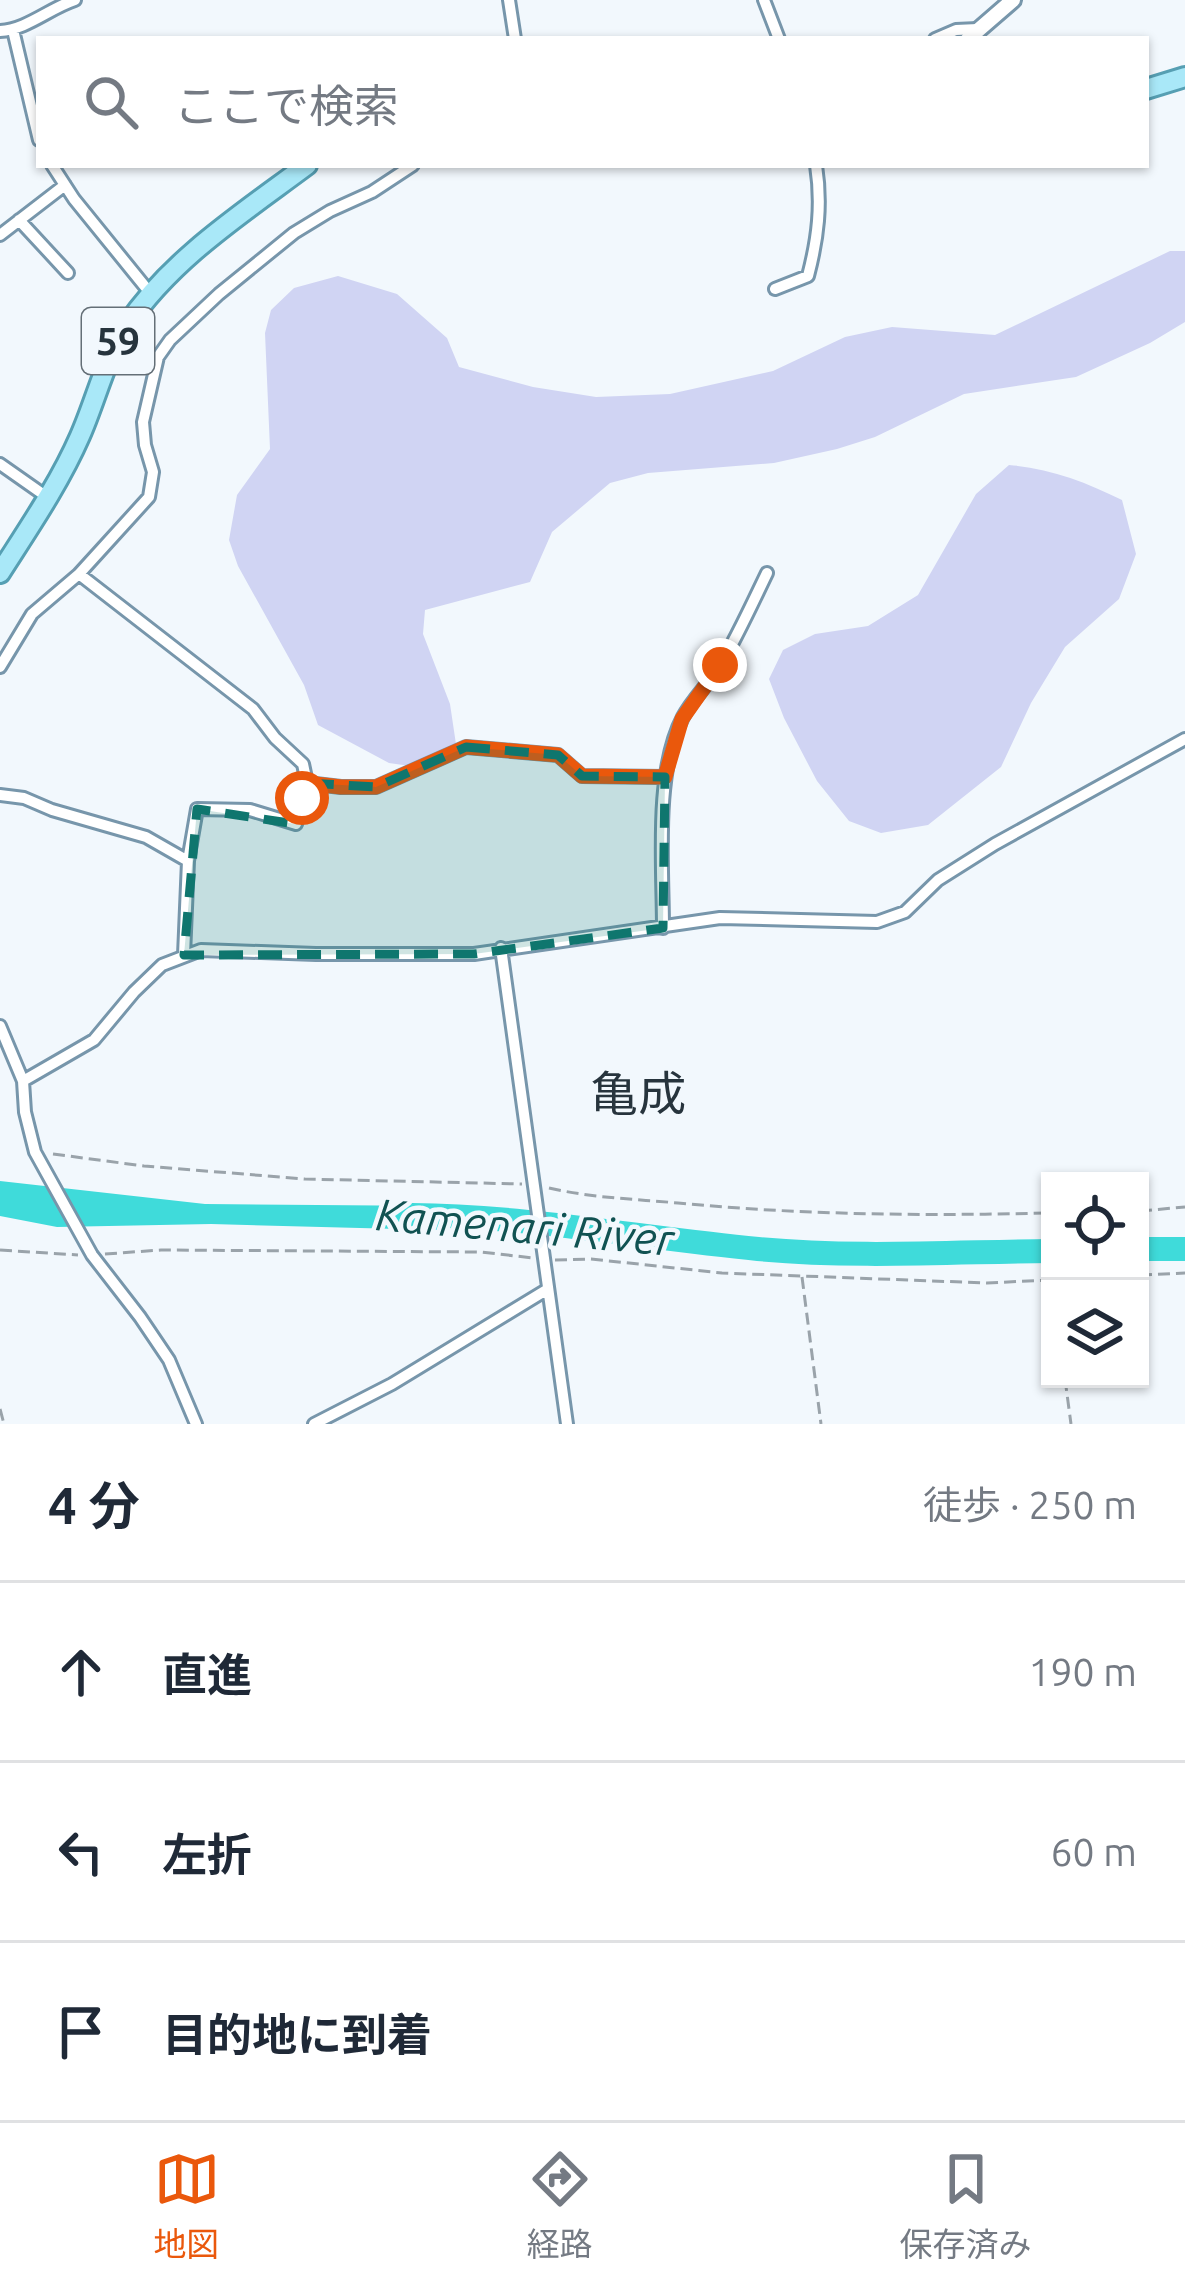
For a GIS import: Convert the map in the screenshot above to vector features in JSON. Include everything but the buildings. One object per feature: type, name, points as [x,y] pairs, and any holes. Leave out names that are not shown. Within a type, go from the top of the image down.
[{"type":"main road","points":[[1149,88],[1185,76]]},
{"type":"main road","name":"59","points":[[0,573],[80,437],[112,352],[127,326],[188,257],[303,168]]},
{"type":"street","points":[[36,130],[6,31],[75,0]]},
{"type":"street","points":[[509,0],[515,36]]},
{"type":"street","points":[[764,0],[778,36]]},
{"type":"street","points":[[942,36],[956,30],[973,34],[1013,0]]},
{"type":"street","points":[[54,168],[151,294]]},
{"type":"street","points":[[0,667],[32,614],[79,574],[149,497],[153,472],[143,422],[158,357],[170,340],[294,233],[408,168]]},
{"type":"street","points":[[775,289],[808,276],[818,238],[817,168]]},
{"type":"street","points":[[1,233],[65,185]]},
{"type":"street","points":[[19,220],[68,273]]},
{"type":"street","points":[[0,464],[47,497]]},
{"type":"street","points":[[79,574],[253,709],[303,764],[307,783],[296,824],[250,810],[196,809],[188,861],[184,955]]},
{"type":"street","points":[[663,928],[665,777],[682,719],[720,665],[767,574]]},
{"type":"street","points":[[23,1081],[94,1040],[162,965],[201,950],[474,954],[720,919],[877,922],[905,912],[938,880],[995,844],[1185,739]]},
{"type":"street","points":[[307,783],[376,787],[466,747],[558,755],[582,776],[665,777]]},
{"type":"street","points":[[0,795],[24,797],[52,810],[146,837],[188,861]]},
{"type":"street","points":[[501,948],[567,1424]]},
{"type":"street","points":[[0,1027],[23,1081],[35,1152],[92,1255],[169,1360],[196,1424]]},
{"type":"street","points":[[314,1424],[392,1384],[548,1288]]},
{"type":"path","points":[[1149,1210],[1185,1207]]},
{"type":"path","points":[[0,1250],[92,1255],[160,1250],[481,1252],[722,1273],[987,1283],[1041,1280]]},
{"type":"path","points":[[1149,1274],[1185,1273]]},
{"type":"path","points":[[802,1276],[821,1424]]},
{"type":"path","points":[[1065,1388],[1071,1424]]},
{"type":"path","points":[[0,1409],[4,1424]]},
{"type":"highlighted area","points":[[466,747],[558,755],[582,776],[665,777],[663,928],[474,954],[184,955],[197,809],[296,824],[307,783],[376,787]]},
{"type":"shaded area","points":[[1170,251],[1185,251],[1185,322],[1076,377],[964,394],[875,437],[837,449],[774,463],[648,473],[610,483],[552,532],[530,582],[425,610],[423,634],[450,704],[457,751],[417,767],[389,763],[318,725],[304,685],[238,566],[229,540],[237,495],[270,449],[265,333],[271,310],[294,288],[338,276],[397,294],[447,338],[459,367],[533,387],[596,397],[670,394],[773,371],[845,337],[892,327],[995,335]]},
{"type":"shaded area","points":[[1009,465],[1067,477],[1122,500],[1136,554],[1119,599],[1065,647],[1031,703],[1001,767],[928,825],[881,833],[849,821],[817,781],[769,679],[783,650],[815,634],[868,626],[918,595],[976,494]]},
{"type":"water","points":[[0,1181],[205,1204],[443,1206],[437,1230],[211,1224],[57,1227],[0,1216]]},
{"type":"waterway","name":"Kamenari River","points":[[412,1215],[542,1223],[794,1252],[1041,1251]]},
{"type":"waterway","name":"Kamenari River","points":[[1149,1249],[1185,1249]]},
{"type":"district","name":"亀成","points":[[638,1094]]},
{"type":"route","points":[[302,798],[307,783],[376,787],[466,747],[558,755],[582,776],[594,778],[665,777],[682,719],[720,665]]}]
